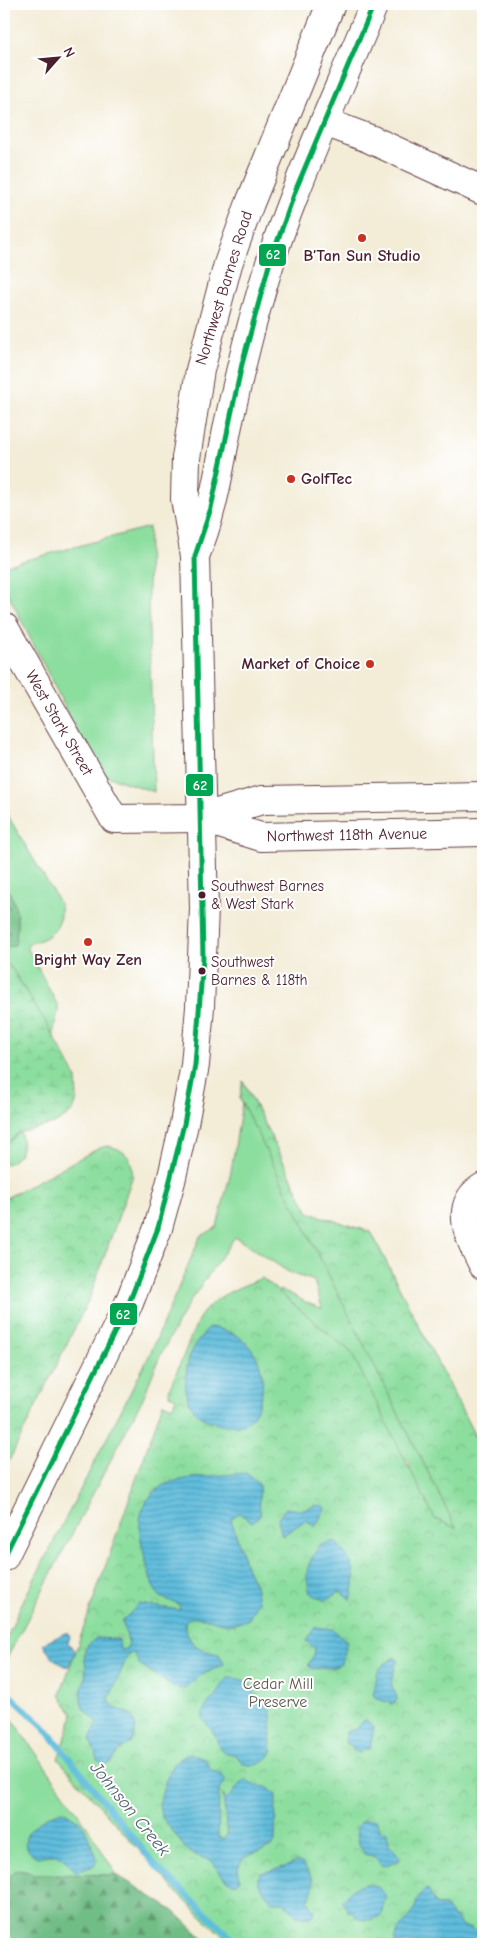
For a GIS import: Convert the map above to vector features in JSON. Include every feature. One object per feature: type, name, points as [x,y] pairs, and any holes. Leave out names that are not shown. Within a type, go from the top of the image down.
[{"type":"main road","name":"Northwest Barnes Road","points":[[4,1558],[129,1303],[158,1228],[172,1181],[194,1065],[200,1007],[204,908],[200,818],[195,556],[187,515],[186,458],[207,337],[228,264],[250,203],[331,4]]},
{"type":"main road","name":"Northwest Barnes Road","points":[[195,556],[207,528],[214,503],[237,383],[258,302],[294,194],[374,4]]},
{"type":"main road","points":[[325,122],[370,139],[483,191]]},
{"type":"main road","name":"West Stark Street","points":[[4,628],[114,820],[200,818]]},
{"type":"main road","points":[[200,818],[262,800],[483,796]]},
{"type":"main road","name":"Northwest 118th Avenue","points":[[200,818],[261,837],[483,832]]},
{"type":"main road","points":[[483,1187],[469,1199],[465,1217],[468,1233],[483,1265]]},
{"type":"green space","points":[[149,527],[148,595],[154,792],[98,773],[4,586],[4,566]]},
{"type":"green space","points":[[4,809],[60,904],[59,920],[54,931],[44,938],[29,944],[27,947],[58,1006],[54,1036],[10,966],[4,962]]},
{"type":"green space","points":[[4,885],[13,899],[17,914],[17,929],[15,945],[4,948]]},
{"type":"green space","points":[[4,962],[10,966],[48,1026],[76,1077],[77,1100],[73,1111],[64,1118],[54,1124],[20,1132],[4,1146]]},
{"type":"green space","points":[[243,1081],[309,1213],[371,1232],[483,1452],[483,1706],[393,1493],[411,1464],[372,1425],[274,1306],[280,1290],[322,1308],[314,1281],[290,1273],[235,1237],[188,1304],[160,1356],[143,1398],[4,1664],[4,1645],[20,1607],[150,1354],[200,1237],[217,1227],[231,1171],[242,1103],[240,1099]]},
{"type":"green space","name":"Cedar Mill Preserve","points":[[243,1081],[309,1213],[371,1232],[483,1452],[483,1944],[231,1944],[179,1895],[58,1759],[73,1715],[60,1695],[163,1403],[172,1407],[176,1398],[170,1395],[169,1390],[198,1320],[211,1305],[226,1294],[262,1278],[351,1352],[435,1519],[456,1528],[240,1099]]},
{"type":"green space","points":[[20,1132],[22,1148],[14,1160],[4,1165],[4,1146]]},
{"type":"green space","points":[[114,1147],[128,1156],[132,1166],[132,1178],[90,1297],[4,1471],[4,1199],[99,1148]]},
{"type":"green space","points":[[4,1707],[84,1822],[117,1875],[35,1874],[17,1869],[4,1883]]},
{"type":"green space","points":[[17,1869],[35,1874],[117,1875],[174,1911],[209,1944],[4,1944],[4,1883]]},
{"type":"water","points":[[209,1327],[233,1334],[246,1342],[259,1363],[262,1382],[261,1396],[254,1414],[243,1424],[224,1425],[213,1422],[203,1418],[190,1404],[186,1385],[187,1365],[196,1344]]},
{"type":"water","points":[[246,1473],[259,1484],[260,1516],[252,1522],[239,1513],[231,1519],[247,1569],[255,1585],[258,1601],[249,1619],[232,1624],[201,1618],[185,1621],[188,1635],[195,1645],[206,1651],[219,1654],[224,1664],[198,1677],[186,1689],[173,1687],[139,1664],[135,1654],[129,1653],[109,1699],[110,1703],[115,1707],[131,1715],[136,1726],[135,1733],[131,1743],[121,1749],[110,1763],[104,1764],[99,1762],[90,1739],[97,1723],[85,1710],[81,1701],[86,1674],[84,1655],[86,1648],[96,1638],[119,1639],[120,1650],[126,1649],[129,1644],[122,1621],[139,1604],[180,1610],[179,1604],[161,1597],[155,1591],[152,1583],[140,1532],[140,1522],[145,1503],[162,1486],[178,1480]]},
{"type":"water","points":[[317,1505],[326,1507],[315,1527],[306,1520],[282,1536],[278,1519],[286,1508],[300,1510]]},
{"type":"water","points":[[335,1541],[353,1568],[354,1582],[351,1600],[340,1591],[325,1601],[310,1593],[307,1573],[312,1558],[320,1545]]},
{"type":"water","points":[[315,1627],[332,1629],[347,1641],[341,1664],[335,1667],[312,1669],[308,1665],[315,1649],[306,1641]]},
{"type":"water","points":[[67,1632],[70,1637],[68,1643],[76,1652],[68,1667],[53,1658],[43,1644]]},
{"type":"water","points":[[394,1658],[399,1661],[395,1665],[392,1680],[397,1700],[393,1704],[377,1699],[373,1695],[379,1669]]},
{"type":"water","points":[[232,1677],[249,1683],[254,1693],[263,1701],[271,1714],[272,1752],[260,1764],[243,1764],[236,1755],[221,1750],[216,1737],[203,1719],[207,1705],[217,1694],[224,1681]]},
{"type":"water","points":[[365,1719],[374,1727],[370,1749],[364,1749],[360,1753],[354,1751],[351,1745],[345,1743],[346,1732],[357,1729]]},
{"type":"water","points":[[190,1753],[206,1760],[211,1770],[222,1775],[226,1780],[219,1790],[218,1837],[223,1839],[227,1835],[223,1794],[226,1799],[246,1779],[255,1786],[267,1787],[276,1795],[275,1842],[271,1847],[243,1858],[238,1868],[240,1880],[235,1884],[225,1880],[212,1861],[195,1855],[185,1848],[161,1816],[159,1805],[165,1782],[175,1762]]},
{"type":"water","points":[[63,1811],[82,1823],[96,1855],[97,1861],[93,1866],[77,1872],[57,1855],[37,1857],[29,1850],[26,1843],[31,1829],[46,1817]]},
{"type":"water","points":[[364,1820],[376,1820],[381,1831],[387,1832],[389,1844],[401,1858],[399,1861],[382,1866],[375,1857],[364,1854],[359,1844],[356,1827]]},
{"type":"water","points":[[296,1862],[302,1863],[312,1880],[313,1889],[308,1900],[315,1911],[313,1916],[300,1916],[293,1912],[284,1902],[272,1902],[258,1883],[261,1873]]},
{"type":"water","points":[[365,1884],[379,1888],[387,1900],[384,1901],[383,1913],[380,1916],[363,1920],[353,1912],[348,1911],[342,1901],[354,1888]]},
{"type":"water","points":[[428,1889],[435,1904],[446,1907],[453,1917],[458,1919],[460,1925],[477,1932],[479,1938],[476,1944],[395,1944],[399,1929],[410,1917],[421,1893]]},
{"type":"waterway","name":"Johnson Creek","points":[[4,1690],[44,1727],[156,1866],[238,1944]]},
{"type":"transit line","name":"62","points":[[4,1557],[129,1303],[158,1228],[184,1124],[195,1065],[203,958],[195,556],[211,508],[242,364],[269,265],[296,189],[374,4]]},
{"type":"place","name":"B’Tan Sun Studio","points":[[362,238]]},
{"type":"place","name":"GolfTec","points":[[291,479]]},
{"type":"place","name":"Market of Choice","points":[[370,664]]},
{"type":"place","name":"Southwest Barnes & West Stark","points":[[202,895]]},
{"type":"place","name":"Bright Way Zen","points":[[88,942]]},
{"type":"place","name":"Southwest Barnes & 118th","points":[[202,971]]}]
